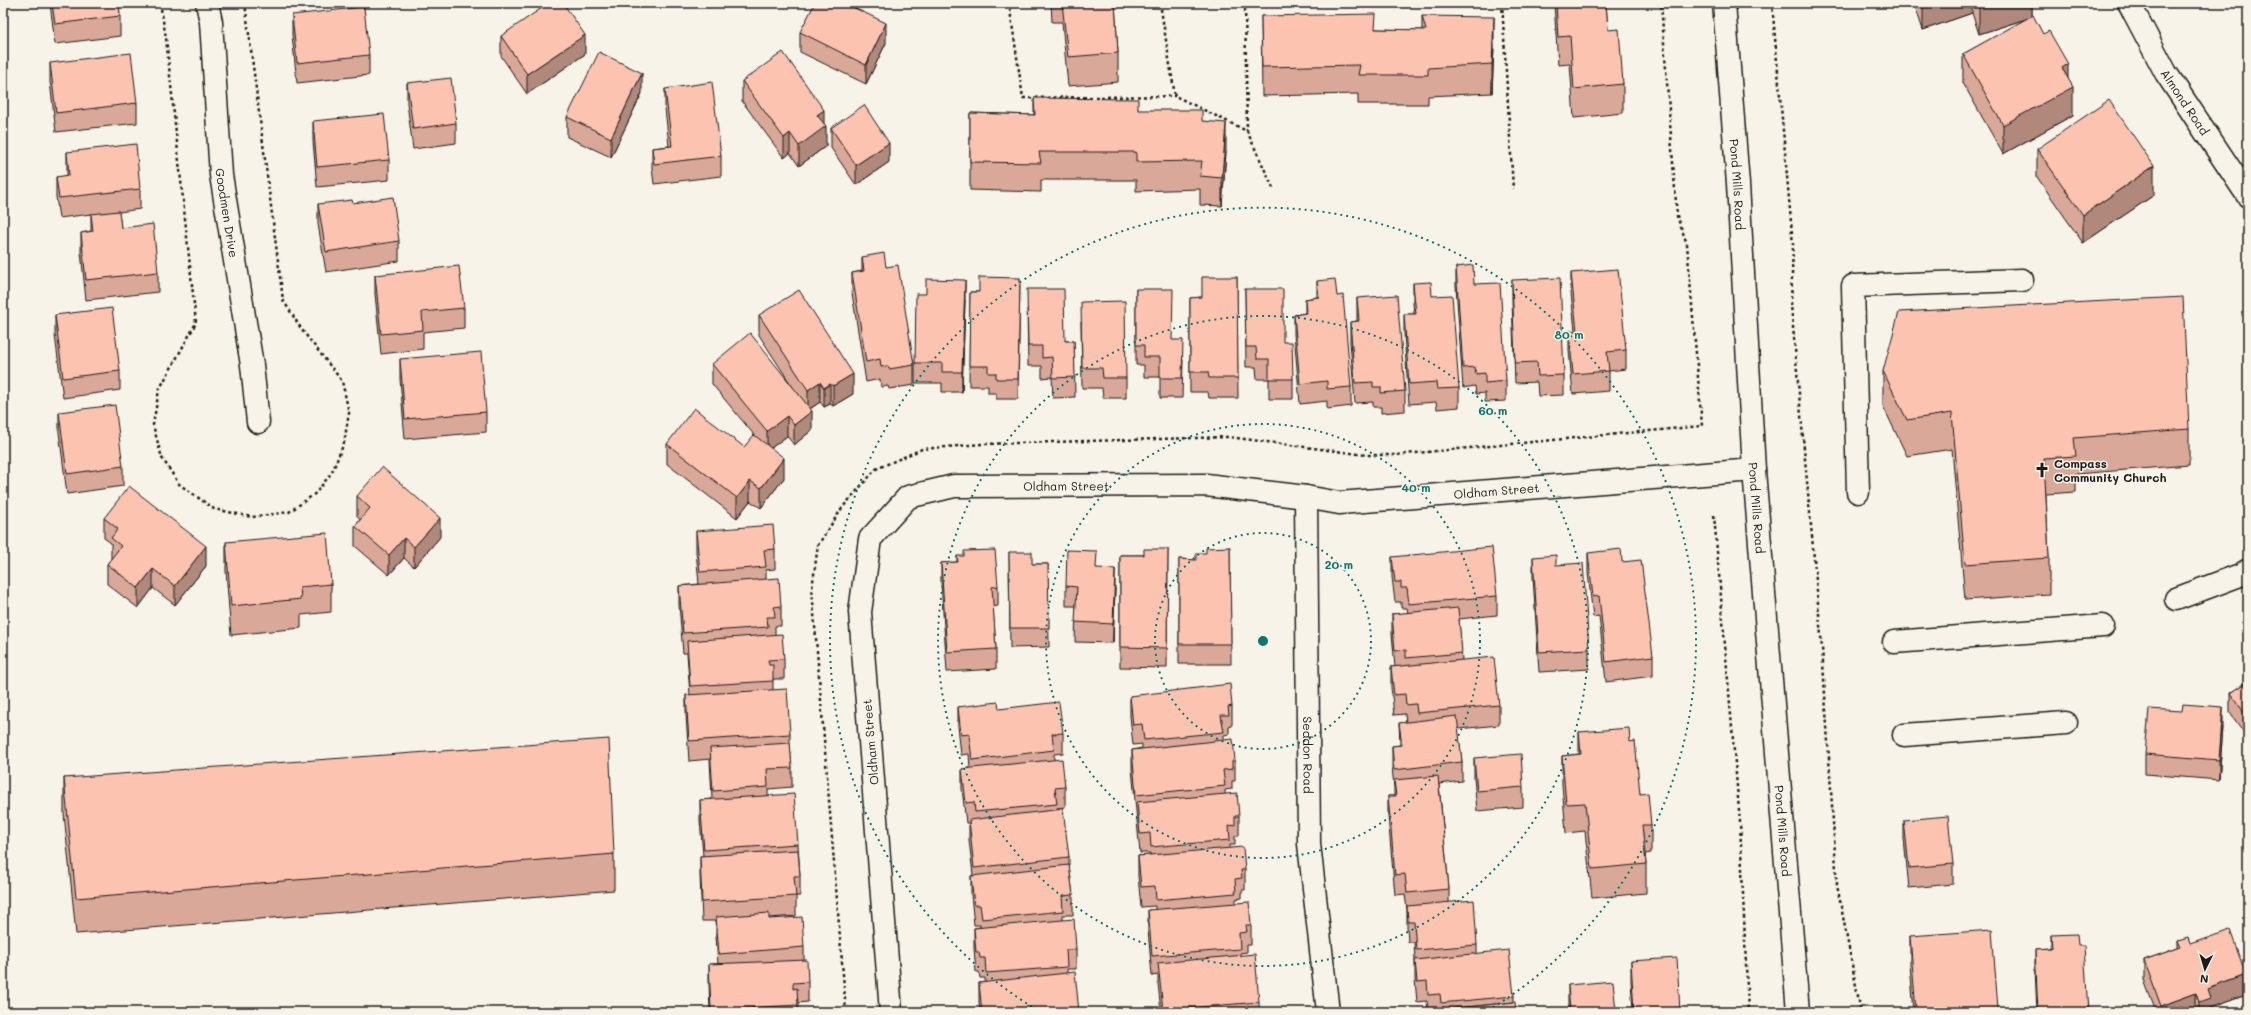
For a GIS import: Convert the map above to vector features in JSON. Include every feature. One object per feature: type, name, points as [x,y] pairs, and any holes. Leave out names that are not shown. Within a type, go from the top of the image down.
[{"type":"street","name":"Goodmen Drive","points":[[206,3],[211,22],[221,175],[252,365],[258,422]]},
{"type":"street","name":"Pond Mills Road","points":[[1724,3],[1738,184],[1754,470],[1798,1012]]},
{"type":"street","name":"Almond Road","points":[[2130,3],[2166,73],[2248,196]]},
{"type":"street","points":[[1858,492],[1853,286],[2022,280]]},
{"type":"street","name":"Oldham Street","points":[[892,1012],[860,612],[870,539],[908,498],[954,486],[1206,486],[1306,497],[1339,503],[1754,470]]},
{"type":"street","name":"Seddon Road","points":[[1306,497],[1308,844],[1328,1012]]},
{"type":"street","points":[[2176,599],[2240,575],[2248,570]]},
{"type":"street","points":[[1894,642],[2103,626]]},
{"type":"street","points":[[1904,735],[2066,723]]},
{"type":"path","points":[[1009,3],[1023,98],[1175,96],[1247,131]]},
{"type":"path","points":[[1160,3],[1175,96]]},
{"type":"path","points":[[1245,3],[1247,131],[1273,188]]},
{"type":"path","points":[[1502,3],[1513,189]]},
{"type":"path","points":[[846,1012],[812,589],[818,545],[842,508],[876,469],[922,449],[982,444],[1229,437],[1366,455],[1395,455],[1702,426],[1687,244],[1677,216],[1661,3]]},
{"type":"path","points":[[1772,3],[1793,245],[1791,305],[1822,647],[1837,886],[1861,1012]]},
{"type":"path","points":[[1714,515],[1740,822],[1748,1012]]},
{"type":"building","points":[[52,3],[119,3],[120,16],[55,24]]},
{"type":"building","points":[[549,3],[563,3],[585,35],[527,74],[501,36]]},
{"type":"building","points":[[815,3],[844,3],[886,23],[866,65],[800,32]]},
{"type":"building","points":[[1062,3],[1115,3],[1118,53],[1068,57]]},
{"type":"building","points":[[1556,3],[1606,3],[1608,30],[1619,29],[1623,84],[1574,89],[1570,36],[1558,37]]},
{"type":"building","points":[[1978,3],[1988,3],[1979,6]]},
{"type":"building","points":[[364,7],[369,55],[297,63],[292,15]]},
{"type":"building","points":[[1376,14],[1375,29],[1426,30],[1422,16],[1494,17],[1492,64],[1428,68],[1428,75],[1358,75],[1360,65],[1262,67],[1261,16]]},
{"type":"building","points":[[2033,15],[2043,34],[2049,31],[2068,64],[2062,68],[2073,87],[2003,125],[1963,54]]},
{"type":"building","points":[[599,52],[642,73],[611,138],[567,117]]},
{"type":"building","points":[[783,52],[824,110],[817,115],[826,126],[799,146],[790,133],[784,138],[742,81]]},
{"type":"building","points":[[131,53],[137,103],[56,113],[50,63]]},
{"type":"building","points":[[451,78],[456,123],[413,129],[407,83]]},
{"type":"building","points":[[712,82],[721,156],[654,164],[652,148],[672,146],[665,89]]},
{"type":"building","points":[[1034,98],[1138,99],[1138,110],[1202,110],[1202,121],[1226,123],[1222,178],[1200,176],[1202,161],[1136,162],[1136,152],[1039,152],[1041,163],[970,162],[970,113],[1035,115]]},
{"type":"building","points":[[2109,100],[2154,166],[2083,215],[2037,149]]},
{"type":"building","points":[[864,105],[889,143],[856,165],[831,128]]},
{"type":"building","points":[[384,114],[389,160],[317,167],[313,121]]},
{"type":"building","points":[[136,144],[140,189],[59,198],[56,177],[69,175],[67,152]]},
{"type":"building","points":[[393,197],[399,241],[326,252],[318,204],[352,200],[353,203]]},
{"type":"building","points":[[119,211],[121,228],[153,224],[158,272],[86,280],[81,233],[93,231],[91,214]]},
{"type":"building","points":[[884,253],[886,267],[898,265],[914,365],[889,369],[888,366],[881,367],[880,359],[866,362],[852,273],[864,271],[862,257]]},
{"type":"building","points":[[1473,265],[1474,284],[1500,283],[1506,381],[1485,383],[1485,373],[1476,374],[1475,367],[1463,368],[1456,267]]},
{"type":"building","points":[[459,266],[464,308],[422,312],[423,330],[381,334],[375,275]]},
{"type":"building","points":[[1618,269],[1626,350],[1607,352],[1609,371],[1573,374],[1569,331],[1577,331],[1571,273]]},
{"type":"building","points":[[979,277],[1020,278],[1018,379],[996,379],[996,373],[988,373],[988,366],[969,366],[970,292],[979,292]]},
{"type":"building","points":[[1202,277],[1237,277],[1238,378],[1209,378],[1208,372],[1190,372],[1190,298],[1202,297]]},
{"type":"building","points":[[1560,278],[1564,375],[1538,376],[1537,362],[1515,363],[1512,280]]},
{"type":"building","points":[[926,279],[965,280],[962,372],[942,372],[942,363],[915,363],[916,294],[926,294]]},
{"type":"building","points":[[1335,279],[1337,296],[1343,295],[1351,387],[1327,389],[1327,381],[1300,384],[1294,315],[1306,313],[1305,299],[1319,297],[1317,281]]},
{"type":"building","points":[[1431,282],[1432,296],[1452,295],[1459,388],[1437,389],[1436,382],[1409,384],[1404,314],[1416,314],[1413,283]]},
{"type":"building","points":[[1027,289],[1064,289],[1065,341],[1074,341],[1075,377],[1053,378],[1052,357],[1042,358],[1042,346],[1028,346]]},
{"type":"building","points":[[1136,289],[1173,289],[1172,340],[1183,340],[1182,378],[1160,378],[1160,357],[1144,357],[1144,345],[1136,345]]},
{"type":"building","points":[[1245,289],[1283,289],[1283,342],[1292,342],[1293,379],[1269,379],[1269,359],[1257,359],[1256,347],[1246,347]]},
{"type":"building","points":[[799,290],[853,374],[833,386],[830,384],[824,388],[820,382],[808,390],[759,315]]},
{"type":"building","points":[[1397,295],[1405,391],[1381,393],[1381,387],[1373,387],[1373,382],[1355,383],[1350,322],[1359,321],[1357,298]]},
{"type":"building","name":"Compass Community Church","points":[[2183,297],[2189,429],[2074,438],[2076,456],[2044,458],[2049,558],[1965,564],[1952,413],[1907,420],[1883,371],[1899,312]]},
{"type":"building","points":[[1125,301],[1126,378],[1103,378],[1102,368],[1082,368],[1081,302]]},
{"type":"building","points":[[112,308],[120,371],[63,378],[55,315]]},
{"type":"building","points":[[750,333],[812,411],[794,425],[787,416],[767,431],[712,364]]},
{"type":"building","points":[[481,352],[486,412],[405,419],[400,359]]},
{"type":"building","points":[[115,405],[123,466],[67,474],[59,412]]},
{"type":"building","points":[[694,408],[744,447],[754,435],[784,458],[761,488],[750,481],[737,498],[667,444]]},
{"type":"building","points":[[382,467],[440,518],[414,547],[404,538],[389,555],[355,526],[370,508],[357,496]]},
{"type":"building","points":[[129,486],[206,546],[175,586],[153,569],[138,588],[107,564],[121,546],[111,538],[118,529],[104,518]]},
{"type":"building","points":[[773,525],[775,549],[764,550],[766,567],[700,572],[696,531]]},
{"type":"building","points":[[327,533],[331,584],[300,587],[301,599],[231,606],[226,542]]},
{"type":"building","points":[[1230,547],[1231,644],[1179,644],[1179,559],[1196,560],[1196,553],[1206,553],[1206,548]]},
{"type":"building","points":[[1492,547],[1497,596],[1409,604],[1407,588],[1401,588],[1401,582],[1395,582],[1392,557]]},
{"type":"building","points":[[1144,549],[1168,549],[1167,648],[1120,647],[1120,555],[1144,555]]},
{"type":"building","points":[[1621,549],[1622,562],[1641,560],[1653,656],[1606,662],[1599,596],[1593,597],[1588,553]]},
{"type":"building","points":[[995,550],[998,586],[992,587],[996,649],[947,652],[941,563],[958,562],[957,556],[964,556],[964,551]]},
{"type":"building","points":[[1067,550],[1097,551],[1096,568],[1115,569],[1113,624],[1075,622],[1077,587],[1066,586]]},
{"type":"building","points":[[1009,552],[1032,552],[1032,564],[1048,564],[1049,628],[1010,628]]},
{"type":"building","points":[[1556,555],[1556,565],[1583,563],[1589,649],[1539,652],[1533,557]]},
{"type":"building","points":[[779,578],[781,606],[774,607],[775,617],[767,617],[768,627],[683,633],[679,586]]},
{"type":"building","points":[[1458,608],[1462,653],[1406,658],[1406,650],[1395,651],[1392,614]]},
{"type":"building","points":[[782,634],[784,659],[768,660],[769,665],[773,665],[773,681],[690,686],[687,641]]},
{"type":"building","points":[[1494,657],[1499,705],[1417,713],[1416,704],[1406,705],[1405,694],[1394,695],[1391,667]]},
{"type":"building","points":[[2248,681],[2248,718],[2230,693]]},
{"type":"building","points":[[1230,684],[1232,706],[1228,707],[1229,715],[1221,715],[1224,732],[1144,740],[1142,724],[1133,725],[1130,696]]},
{"type":"building","points":[[787,689],[790,734],[689,741],[686,695]]},
{"type":"building","points":[[998,702],[999,709],[1059,702],[1063,733],[1052,734],[1054,750],[972,760],[969,734],[961,735],[958,707]]},
{"type":"building","points":[[2183,704],[2223,707],[2219,760],[2145,754],[2149,709],[2182,711]]},
{"type":"building","points":[[1457,716],[1462,762],[1394,770],[1392,746],[1402,745],[1399,723]]},
{"type":"building","points":[[1629,728],[1630,742],[1635,741],[1640,794],[1648,793],[1651,825],[1642,825],[1646,864],[1592,869],[1585,803],[1566,804],[1562,756],[1581,754],[1579,732]]},
{"type":"building","points":[[609,739],[614,854],[76,898],[64,778]]},
{"type":"building","points":[[1233,739],[1235,761],[1232,761],[1232,769],[1223,770],[1225,786],[1136,795],[1132,750]]},
{"type":"building","points":[[790,743],[792,768],[767,769],[768,787],[713,791],[710,748]]},
{"type":"building","points":[[1521,754],[1523,787],[1477,791],[1474,758]]},
{"type":"building","points":[[1062,759],[1065,787],[1055,788],[1057,804],[975,812],[974,802],[966,803],[962,769]]},
{"type":"building","points":[[1438,776],[1449,889],[1407,893],[1405,874],[1395,875],[1388,796],[1396,796],[1394,780]]},
{"type":"building","points":[[1237,793],[1239,816],[1235,816],[1235,825],[1229,826],[1230,840],[1151,847],[1150,833],[1140,834],[1137,802]]},
{"type":"building","points":[[794,794],[798,844],[704,850],[700,800]]},
{"type":"building","points":[[1063,809],[1069,857],[974,868],[969,820]]},
{"type":"building","points":[[1948,816],[1953,864],[1909,868],[1904,820]]},
{"type":"building","points":[[1243,847],[1245,870],[1241,870],[1242,878],[1235,879],[1236,893],[1156,900],[1155,886],[1141,887],[1138,856]]},
{"type":"building","points":[[798,850],[800,876],[794,876],[796,896],[702,902],[700,856]]},
{"type":"building","points":[[1069,865],[1073,895],[1062,896],[1063,911],[982,919],[980,905],[974,905],[971,876]]},
{"type":"building","points":[[1474,900],[1477,945],[1416,950],[1414,922],[1408,922],[1407,906]]},
{"type":"building","points":[[1249,902],[1251,925],[1246,925],[1247,932],[1239,933],[1240,949],[1152,956],[1148,910]]},
{"type":"building","points":[[769,913],[769,919],[802,917],[804,947],[719,954],[716,917]]},
{"type":"building","points":[[1074,919],[1076,949],[1066,950],[1067,967],[986,973],[985,958],[980,958],[979,952],[976,952],[974,928]]},
{"type":"building","points":[[1992,930],[1998,1009],[1976,1010],[1976,1012],[1916,1012],[1910,936]]},
{"type":"building","points":[[2230,930],[2246,975],[2207,989],[2210,998],[2199,1002],[2196,993],[2161,1006],[2144,960],[2181,947],[2178,941],[2188,938],[2190,944]]},
{"type":"building","points":[[2077,934],[2078,946],[2084,946],[2088,1012],[2038,1012],[2035,949],[2052,948],[2051,935]]},
{"type":"building","points":[[1509,950],[1514,996],[1441,1003],[1440,994],[1428,995],[1427,981],[1417,982],[1415,960]]},
{"type":"building","points":[[1255,954],[1259,1002],[1163,1010],[1158,963]]},
{"type":"building","points":[[1677,958],[1680,1012],[1634,1012],[1631,961]]},
{"type":"building","points":[[807,960],[808,982],[793,983],[793,989],[797,988],[798,1005],[711,1010],[709,964]]},
{"type":"building","points":[[1075,972],[1079,1012],[982,1012],[979,983]]},
{"type":"building","points":[[1613,981],[1616,1012],[1570,1012],[1568,985]]},
{"type":"building","points":[[1515,1002],[1516,1012],[1421,1012]]},
{"type":"place","name":"Compass Community Church","points":[[2042,470]]}]
